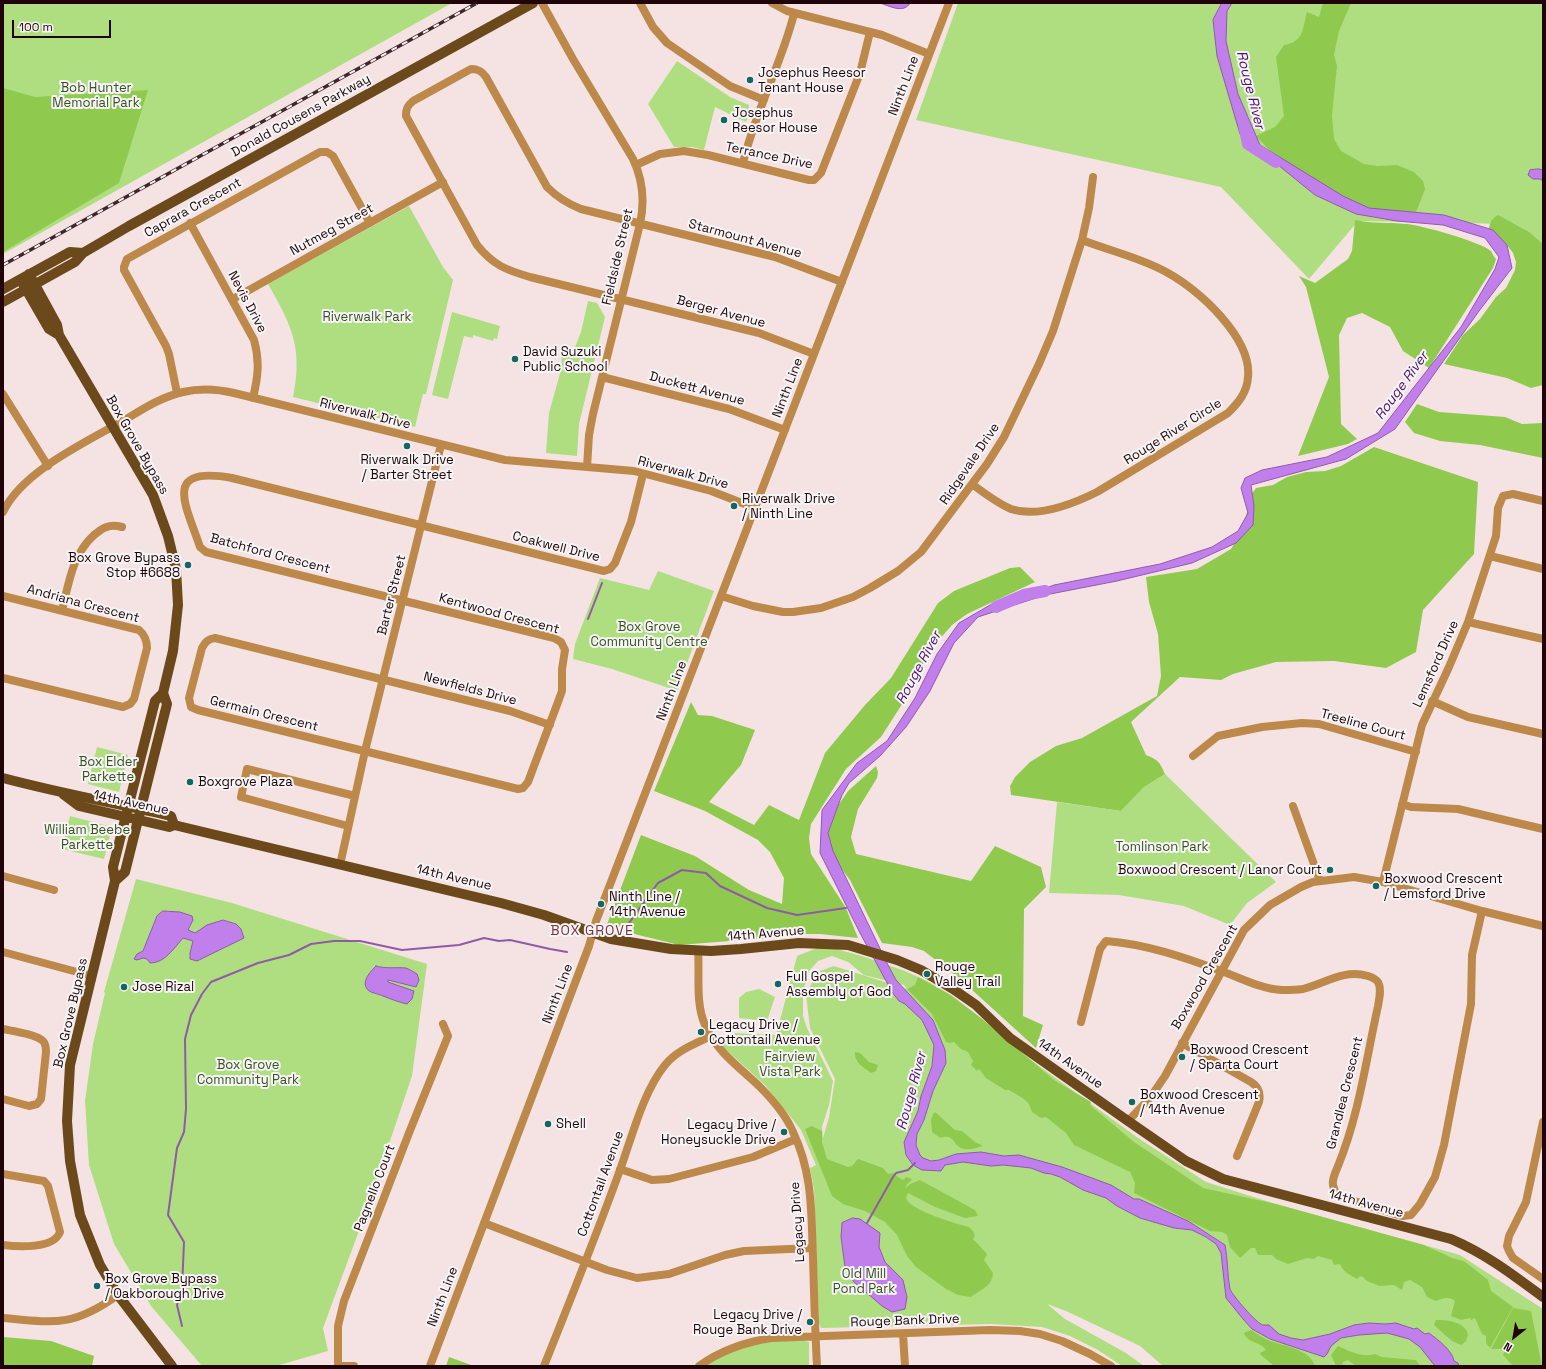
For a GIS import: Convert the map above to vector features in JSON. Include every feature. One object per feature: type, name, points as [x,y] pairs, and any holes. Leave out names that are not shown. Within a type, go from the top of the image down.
[{"type":"main road","name":"Donald Cousens Parkway","points":[[3,302],[75,262],[83,253],[533,3]]},
{"type":"main road","name":"Donald Cousens Parkway","points":[[3,289],[70,252],[83,253]]},
{"type":"main road","name":"Box Grove Bypass","points":[[25,276],[49,330],[58,335],[153,495],[168,536],[174,563],[178,605],[173,651],[163,693],[155,701],[113,868],[115,881],[70,1065],[67,1121],[70,1161],[83,1222],[100,1265],[118,1295],[172,1366]]},
{"type":"main road","name":"Box Grove Bypass","points":[[115,881],[125,872],[167,704],[163,693]]},
{"type":"main road","name":"14th Avenue","points":[[3,778],[63,794],[83,796],[171,816],[174,825]]},
{"type":"main road","name":"14th Avenue","points":[[63,794],[79,806],[169,827],[174,825],[501,903],[544,915],[611,939],[671,949],[711,951],[741,950],[798,942],[848,945],[897,960],[937,978],[976,1005],[1010,1038],[1128,1122],[1186,1161],[1223,1179],[1451,1239],[1488,1257],[1543,1297]]},
{"type":"street","name":"Fieldside Street","points":[[542,3],[636,166],[640,178],[643,198],[640,224],[590,428],[587,467]]},
{"type":"street","points":[[640,3],[653,27],[667,43],[730,86],[764,100]]},
{"type":"street","points":[[772,3],[794,14],[870,32],[929,54]]},
{"type":"street","name":"Ninth Line","points":[[430,1366],[589,946],[592,933],[949,3]]},
{"type":"street","points":[[743,164],[747,146],[785,47],[794,14]]},
{"type":"street","name":"Terrance Drive","points":[[636,166],[660,154],[684,151],[814,180],[818,176],[860,72],[870,32]]},
{"type":"street","name":"Starmount Avenue","points":[[443,182],[406,116],[406,110],[408,105],[413,101],[471,69],[476,69],[483,72],[486,77],[540,176],[555,194],[574,206],[640,224],[775,257],[842,282]]},
{"type":"street","name":"Caprara Crescent","points":[[178,393],[166,346],[124,267],[127,259],[317,153],[324,151],[333,156],[370,222]]},
{"type":"street","name":"Ridgevale Drive","points":[[721,596],[774,611],[793,612],[821,608],[853,597],[894,574],[921,552],[972,484],[1004,437],[1039,364],[1053,331],[1082,240],[1090,208],[1093,177]]},
{"type":"street","name":"Nutmeg Street","points":[[233,299],[443,182]]},
{"type":"street","name":"Berger Avenue","points":[[443,182],[477,245],[486,256],[502,268],[530,277],[759,333],[814,354]]},
{"type":"street","name":"Nevis Drive","points":[[190,223],[250,331],[257,352],[259,368],[253,398]]},
{"type":"street","name":"Rouge River Circle","points":[[972,484],[992,499],[1012,509],[1022,511],[1045,510],[1079,501],[1102,489],[1228,413],[1241,399],[1246,388],[1248,377],[1247,362],[1242,346],[1209,304],[1196,292],[1167,273],[1153,266],[1082,240]]},
{"type":"street","name":"Duckett Avenue","points":[[602,377],[729,409],[785,430]]},
{"type":"street","name":"Riverwalk Drive","points":[[3,512],[11,498],[22,486],[48,466],[95,436],[156,401],[178,393],[196,389],[228,392],[505,460],[634,471],[711,491],[755,508]]},
{"type":"street","points":[[3,394],[48,466]]},
{"type":"street","name":"Barter Street","points":[[340,865],[365,751],[441,445]]},
{"type":"street","name":"Coakwell Drive","points":[[422,525],[604,571],[610,569],[615,563],[631,522],[643,474]]},
{"type":"street","name":"Batchford Crescent","points":[[403,601],[206,552],[200,547],[184,498],[183,489],[188,481],[194,478],[200,476],[218,476],[422,525]]},
{"type":"street","name":"Lemsford Drive","points":[[1382,882],[1422,725],[1468,622],[1496,536],[1498,508],[1503,496],[1513,494],[1543,501]]},
{"type":"street","points":[[62,610],[73,566],[81,549],[87,541],[108,526],[122,526]]},
{"type":"street","points":[[1490,556],[1543,569]]},
{"type":"street","name":"Andriana Crescent","points":[[3,596],[139,630],[144,634],[147,640],[147,648],[134,699],[130,704],[123,707],[3,678]]},
{"type":"street","name":"Kentwood Crescent","points":[[365,751],[518,789],[523,788],[528,782],[562,692],[562,669],[565,650],[561,642],[554,638],[403,601]]},
{"type":"street","points":[[1468,622],[1543,639]]},
{"type":"street","name":"Germain Crescent","points":[[365,751],[195,709],[191,706],[189,698],[204,643],[209,639],[215,638],[383,679]]},
{"type":"street","name":"Newfields Drive","points":[[383,679],[510,710],[550,725]]},
{"type":"street","points":[[1432,701],[1468,717],[1543,734]]},
{"type":"street","name":"Treeline Court","points":[[1193,756],[1218,736],[1262,727],[1302,723],[1319,724],[1416,752]]},
{"type":"street","points":[[348,826],[241,797],[247,769],[355,796]]},
{"type":"street","points":[[1402,804],[1412,807],[1458,809],[1543,829]]},
{"type":"street","points":[[1293,806],[1320,881]]},
{"type":"street","points":[[3,876],[54,890]]},
{"type":"street","name":"Boxwood Crescent","points":[[1128,1122],[1150,1098],[1165,1076],[1244,930],[1270,905],[1301,887],[1314,882],[1354,877],[1382,882],[1482,911],[1543,926]]},
{"type":"street","name":"Grandlea Crescent","points":[[1221,971],[1269,989],[1278,990],[1292,991],[1304,989],[1347,974],[1372,977],[1379,983],[1380,990],[1378,1006],[1363,1081],[1344,1151],[1334,1174],[1332,1184],[1333,1190],[1338,1196],[1395,1214],[1404,1216],[1411,1215],[1420,1204],[1435,1177],[1444,1145],[1471,1004],[1472,955],[1482,911]]},
{"type":"street","points":[[1081,1022],[1100,949],[1106,941],[1123,943],[1170,954],[1221,971]]},
{"type":"street","name":"Legacy Drive","points":[[698,950],[698,996],[705,1025],[711,1036],[726,1056],[759,1086],[786,1118],[805,1162],[811,1194],[816,1366]]},
{"type":"street","points":[[699,968],[705,957],[711,951]]},
{"type":"street","points":[[3,952],[92,976]]},
{"type":"street","name":"Pagnello Court","points":[[338,1366],[338,1326],[344,1301],[448,1036],[444,1024]]},
{"type":"street","points":[[3,1029],[37,1037],[42,1040],[46,1046],[41,1099],[37,1104],[29,1106],[3,1099]]},
{"type":"street","name":"Cottontail Avenue","points":[[544,1366],[585,1262],[632,1134],[648,1096],[664,1066],[672,1056],[711,1036]]},
{"type":"street","points":[[1182,1043],[1251,1082],[1259,1089],[1259,1102],[1237,1156]]},
{"type":"street","points":[[1543,1122],[1526,1202],[1509,1236],[1508,1246],[1509,1252],[1513,1258],[1543,1279]]},
{"type":"street","points":[[620,1169],[652,1180],[669,1179],[753,1157],[796,1139]]},
{"type":"street","points":[[3,1174],[44,1181],[48,1186],[60,1232],[58,1236],[49,1242],[22,1246],[3,1245]]},
{"type":"street","points":[[484,1224],[585,1262],[637,1278],[648,1278],[669,1274],[725,1255],[744,1251],[812,1248]]},
{"type":"street","points":[[3,1318],[50,1322],[68,1320],[91,1312],[118,1295]]},
{"type":"street","name":"Rouge Bank Drive","points":[[699,1366],[709,1359],[747,1342],[771,1338],[990,1330],[1040,1334],[1081,1349],[1111,1366]]},
{"type":"street","points":[[903,1334],[905,1366]]},
{"type":"street","points":[[338,1366],[354,1366]]},
{"type":"green space","name":"Bob Hunter Memorial Park","points":[[3,3],[452,3],[3,254]]},
{"type":"green space","points":[[958,3],[1543,3],[1543,258],[1508,224],[1358,221],[1309,279],[1221,187],[916,120]]},
{"type":"green space","points":[[1323,3],[1351,3],[1339,31],[1334,55],[1337,66],[1332,115],[1334,139],[1341,151],[1364,164],[1377,166],[1397,165],[1414,172],[1423,181],[1425,189],[1415,215],[1370,209],[1323,186],[1270,151],[1256,136],[1275,127],[1284,116],[1276,57],[1284,45],[1296,41],[1302,33],[1307,12],[1319,17]]},
{"type":"green space","points":[[677,61],[730,97],[749,105],[749,108],[751,109],[746,122],[715,107],[704,150],[692,147],[674,147],[648,104]]},
{"type":"green space","points":[[3,88],[35,97],[148,90],[119,183],[3,252]]},
{"type":"green space","name":"Riverwalk Park","points":[[409,206],[443,267],[453,280],[426,394],[423,394],[415,427],[293,397],[297,365],[296,351],[289,325],[268,284]]},
{"type":"green space","points":[[1498,215],[1529,232],[1543,244],[1543,385],[1531,388],[1507,378],[1444,364],[1463,335],[1480,319],[1496,297],[1506,288],[1515,270],[1516,262],[1513,253],[1507,245],[1489,236],[1490,224]]},
{"type":"green space","points":[[1355,220],[1414,225],[1437,231],[1485,247],[1491,251],[1496,259],[1493,268],[1429,368],[1403,351],[1390,327],[1362,313],[1347,318],[1339,335],[1341,424],[1357,439],[1348,444],[1298,456],[1329,377],[1306,287],[1299,276],[1315,283],[1348,259],[1352,251]]},
{"type":"green space","points":[[588,301],[597,303],[605,317],[579,424],[577,456],[546,453],[549,413],[562,366],[561,354],[571,357],[581,332]]},
{"type":"green space","points":[[452,312],[500,326],[497,339],[494,338],[493,341],[473,335],[473,338],[464,336],[448,399],[432,395]]},
{"type":"green space","points":[[1417,404],[1439,412],[1505,417],[1522,424],[1543,423],[1543,458],[1480,445],[1440,441],[1414,433],[1405,422]]},
{"type":"green space","points":[[1374,447],[1478,482],[1474,554],[1423,610],[1416,652],[1386,668],[1334,661],[1276,662],[1233,674],[1221,680],[1180,677],[1131,722],[1146,755],[1158,762],[1165,774],[1144,787],[1121,811],[1011,795],[1010,786],[1015,777],[1030,762],[1056,746],[1082,738],[1157,696],[1161,676],[1158,634],[1149,602],[1146,577],[1197,569],[1231,549],[1243,529],[1251,495],[1256,488],[1273,485],[1287,477],[1306,472],[1325,471],[1341,466]]},
{"type":"green space","points":[[1020,567],[1035,582],[967,614],[952,625],[939,640],[913,679],[906,698],[881,737],[846,769],[811,824],[809,838],[811,854],[846,908],[858,938],[820,934],[797,934],[768,938],[679,945],[606,927],[641,835],[695,856],[749,890],[782,904],[784,878],[770,852],[758,840],[705,811],[654,791],[691,702],[698,715],[712,716],[755,730],[741,765],[709,802],[754,825],[769,805],[799,820],[825,753],[865,705],[891,678],[938,603],[954,591],[1010,568]]},
{"type":"green space","name":"Box Grove Community Centre","points":[[658,571],[714,591],[675,695],[675,690],[612,669],[573,659],[575,644],[600,578],[649,590]]},
{"type":"green space","name":"Box Elder Parkette","points":[[97,747],[128,755],[119,792],[88,784]]},
{"type":"green space","points":[[876,766],[878,772],[877,778],[858,809],[851,837],[856,854],[971,881],[995,846],[1041,867],[1046,887],[1024,909],[1023,1016],[1043,1025],[1036,1048],[960,979],[924,951],[912,947],[882,943],[850,880],[838,864],[831,848],[828,833],[835,810],[848,791]]},
{"type":"green space","name":"Tomlinson Park","points":[[1165,774],[1276,882],[1247,903],[1230,925],[1184,906],[1119,895],[1049,893],[1057,802],[1121,811],[1144,787]]},
{"type":"green space","name":"William Beebe Parkette","points":[[70,816],[112,827],[104,859],[62,849]]},
{"type":"green space","name":"Box Grove Community Park","points":[[136,879],[232,903],[427,964],[412,1076],[366,1212],[323,1328],[328,1351],[276,1366],[202,1366],[151,1306],[114,1244],[89,1165],[85,1101],[93,1044],[104,992]]},
{"type":"green space","points":[[817,948],[832,948],[862,956],[905,971],[927,981],[951,995],[1039,1066],[1138,1138],[1206,1182],[1276,1204],[1460,1255],[1543,1309],[1543,1366],[1163,1366],[1140,1346],[1066,1311],[1047,1304],[1065,1319],[1126,1353],[1144,1366],[1122,1366],[1098,1350],[1070,1336],[1042,1327],[991,1324],[821,1328],[819,1323],[814,1189],[810,1168],[816,1165],[801,1130],[765,1085],[722,1046],[731,1033],[776,1035],[797,956]],"holes":[[[832,956],[848,962],[864,975],[904,985],[907,989],[834,966],[817,972],[806,995],[810,1028],[835,1079],[829,1117],[823,1138],[822,1127],[829,1105],[833,1081],[807,1028],[803,1016],[803,992],[809,971],[818,961]]]},
{"type":"green space","points":[[918,977],[952,996],[981,1018],[1054,1080],[1091,1102],[1090,1105],[1134,1142],[1203,1188],[1276,1204],[1424,1245],[1452,1258],[1464,1261],[1488,1280],[1491,1291],[1513,1307],[1490,1348],[1486,1343],[1486,1336],[1482,1334],[1475,1318],[1471,1320],[1470,1318],[1461,1320],[1451,1316],[1455,1301],[1451,1298],[1446,1298],[1436,1301],[1427,1297],[1422,1287],[1410,1280],[1404,1282],[1402,1290],[1394,1285],[1379,1286],[1360,1276],[1357,1279],[1349,1275],[1340,1264],[1334,1265],[1332,1260],[1318,1256],[1314,1259],[1307,1258],[1288,1264],[1276,1259],[1272,1255],[1258,1255],[1255,1248],[1251,1248],[1240,1258],[1230,1247],[1227,1235],[1222,1232],[1210,1231],[1134,1193],[1135,1183],[1130,1172],[1074,1145],[1066,1133],[1046,1117],[1041,1118],[1032,1112],[1029,1104],[1024,1099],[1009,1090],[1005,1090],[986,1078],[979,1069],[977,1071],[971,1065],[973,1061],[968,1052],[961,1049],[954,1042],[946,1042],[932,1014],[907,989],[915,985]]},
{"type":"green space","points":[[759,989],[775,997],[767,1021],[739,1018],[739,998],[746,992]]},
{"type":"green space","points":[[855,1052],[860,1053],[869,1062],[878,1065],[876,1071],[871,1073],[860,1064],[856,1059]]},
{"type":"green space","points":[[935,1112],[955,1130],[962,1131],[975,1142],[983,1146],[972,1149],[964,1149],[948,1137],[940,1138],[932,1132],[931,1120]]},
{"type":"green space","points":[[812,1126],[822,1131],[822,1142],[827,1159],[848,1167],[852,1166],[858,1159],[883,1168],[888,1174],[893,1173],[903,1180],[906,1177],[910,1178],[912,1180],[907,1184],[905,1189],[910,1184],[920,1180],[975,1210],[978,1216],[965,1218],[935,1207],[908,1193],[906,1198],[909,1203],[924,1212],[969,1227],[975,1236],[973,1239],[987,1254],[984,1260],[993,1273],[991,1282],[971,1297],[958,1295],[946,1289],[916,1267],[907,1256],[897,1235],[885,1222],[865,1211],[843,1204],[832,1196],[805,1129]]},
{"type":"green space","points":[[1513,1308],[1531,1311],[1542,1366],[1513,1366],[1503,1355],[1505,1351],[1502,1349],[1491,1349]]},
{"type":"green space","points":[[1436,1320],[1451,1321],[1464,1327],[1468,1335],[1466,1341],[1461,1345],[1452,1341],[1435,1326],[1434,1324]]},
{"type":"green space","points":[[1251,1330],[1270,1341],[1302,1352],[1312,1360],[1315,1366],[1274,1366],[1260,1353],[1266,1350],[1261,1345],[1246,1337],[1244,1333]]},
{"type":"green space","points":[[3,1337],[51,1341],[94,1356],[92,1366],[3,1366]]},
{"type":"green space","points":[[803,1340],[809,1342],[809,1366],[702,1366],[726,1353],[766,1341]]},
{"type":"green space","points":[[1338,1346],[1360,1355],[1375,1354],[1382,1357],[1416,1360],[1420,1366],[1356,1366],[1348,1360],[1343,1362],[1342,1366],[1336,1366],[1331,1355]]},
{"type":"green space","points":[[449,1357],[474,1366],[446,1366]]},
{"type":"shaded area","points":[[880,3],[910,3],[904,8],[900,9]]},
{"type":"shaded area","points":[[1222,3],[1232,3],[1227,11],[1226,41],[1238,94],[1260,145],[1343,196],[1369,208],[1444,215],[1493,230],[1507,245],[1512,268],[1479,311],[1395,429],[1346,459],[1251,485],[1254,506],[1253,525],[1236,543],[1192,563],[1117,581],[1045,595],[978,617],[954,643],[930,691],[906,727],[880,756],[849,783],[842,795],[828,833],[833,851],[896,980],[933,1020],[945,1050],[946,1063],[933,1091],[924,1120],[917,1134],[916,1145],[920,1155],[923,1158],[931,1161],[956,1154],[981,1152],[1004,1156],[1019,1155],[1062,1167],[1111,1185],[1134,1199],[1139,1199],[1188,1221],[1225,1245],[1230,1289],[1245,1309],[1256,1320],[1263,1325],[1269,1325],[1279,1334],[1303,1340],[1330,1334],[1354,1325],[1369,1323],[1396,1323],[1414,1329],[1417,1328],[1425,1334],[1429,1333],[1448,1349],[1454,1361],[1458,1363],[1459,1366],[1435,1366],[1420,1347],[1409,1339],[1387,1333],[1341,1338],[1331,1346],[1324,1357],[1270,1339],[1252,1329],[1226,1298],[1221,1253],[1216,1244],[1192,1230],[1174,1228],[1140,1218],[1117,1206],[1106,1198],[1083,1190],[1060,1177],[1031,1168],[1003,1165],[991,1166],[963,1162],[945,1165],[941,1171],[922,1170],[913,1165],[906,1155],[904,1142],[918,1111],[921,1096],[932,1066],[934,1045],[922,1020],[905,1004],[899,1001],[892,992],[860,933],[820,853],[822,810],[857,763],[887,741],[915,698],[937,654],[959,623],[990,605],[1002,601],[1012,601],[1054,585],[1160,564],[1212,547],[1238,531],[1248,513],[1241,488],[1245,478],[1262,470],[1327,457],[1378,433],[1461,327],[1495,269],[1499,257],[1485,238],[1443,225],[1397,221],[1356,214],[1315,195],[1240,134],[1217,56],[1213,20]]},
{"type":"shaded area","points":[[1530,170],[1543,170],[1543,183],[1542,180],[1533,179],[1528,175]]},
{"type":"shaded area","points":[[163,911],[180,912],[192,916],[193,920],[188,930],[195,933],[207,925],[223,920],[236,924],[241,929],[244,938],[197,961],[190,959],[193,941],[183,938],[165,958],[150,963],[147,959],[143,958],[137,960],[134,959],[137,954],[143,951],[157,916]]},
{"type":"shaded area","points":[[376,966],[387,968],[406,968],[417,974],[419,980],[416,987],[388,980],[388,982],[414,991],[412,999],[407,1004],[368,990],[365,984],[367,977]]},
{"type":"shaded area","points":[[853,1218],[860,1219],[880,1233],[879,1247],[885,1262],[903,1280],[907,1297],[905,1309],[892,1312],[882,1306],[853,1281],[852,1273],[845,1267],[841,1237],[842,1223]]},
{"type":"waterway","name":"Rouge River","points":[[1244,125],[1248,144],[1276,162]]},
{"type":"waterway","points":[[588,619],[602,583]]},
{"type":"waterway","name":"Rouge River","points":[[996,607],[1024,595],[1045,591]]},
{"type":"waterway","points":[[629,923],[658,883],[682,870],[706,873],[720,886],[767,908],[797,915],[846,908]]},
{"type":"waterway","points":[[182,1326],[177,1305],[182,1289],[184,1242],[168,1215],[177,1148],[184,1132],[186,1109],[185,1039],[191,1015],[202,994],[211,982],[258,963],[289,955],[311,944],[334,941],[360,941],[402,950],[459,945],[484,938],[499,941],[510,940],[567,952]]},
{"type":"waterway","points":[[867,1223],[896,1173],[908,1170],[915,1163]]},
{"type":"railway","points":[[3,265],[477,3]]},
{"type":"place","name":"Josephus Reesor Tenant House","points":[[750,80]]},
{"type":"place","name":"Josephus Reesor House","points":[[724,120]]},
{"type":"place","name":"David Suzuki Public School","points":[[515,359]]},
{"type":"place","name":"Riverwalk Drive / Barter Street","points":[[407,446]]},
{"type":"place","name":"Riverwalk Drive / Ninth Line","points":[[734,506]]},
{"type":"place","name":"Box Grove Bypass Stop #6688","points":[[188,565]]},
{"type":"place","name":"Boxgrove Plaza","points":[[190,782]]},
{"type":"place","name":"Boxwood Crescent / Lanor Court","points":[[1330,870]]},
{"type":"place","name":"Boxwood Crescent / Lemsford Drive","points":[[1376,886]]},
{"type":"place","name":"Ninth Line / 14th Avenue","points":[[601,904]]},
{"type":"place","name":"Rouge Valley Trail","points":[[927,974]]},
{"type":"place","name":"Full Gospel Assembly of God","points":[[778,984]]},
{"type":"place","name":"Jose Rizal","points":[[124,987]]},
{"type":"place","name":"Legacy Drive / Cottontail Avenue","points":[[701,1032]]},
{"type":"place","name":"Boxwood Crescent / Sparta Court","points":[[1182,1057]]},
{"type":"place","name":"Boxwood Crescent / 14th Avenue","points":[[1132,1102]]},
{"type":"place","name":"Shell","points":[[548,1124]]},
{"type":"place","name":"Legacy Drive / Honeysuckle Drive","points":[[784,1132]]},
{"type":"place","name":"Box Grove Bypass / Oakborough Drive","points":[[97,1286]]},
{"type":"place","name":"Legacy Drive / Rouge Bank Drive","points":[[810,1322]]},
{"type":"district","name":"BOX GROVE","points":[[592,931]]},
{"type":"park label","name":"Fairview Vista Park","points":[[790,1064]]},
{"type":"park label","name":"Old Mill Pond Park","points":[[864,1282]]}]
